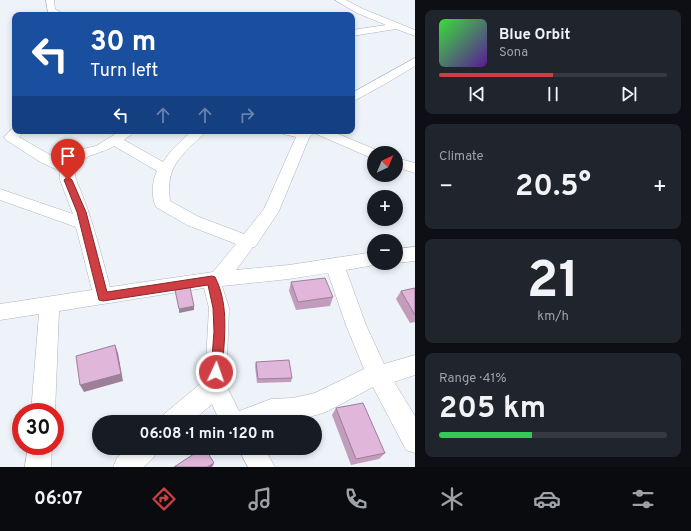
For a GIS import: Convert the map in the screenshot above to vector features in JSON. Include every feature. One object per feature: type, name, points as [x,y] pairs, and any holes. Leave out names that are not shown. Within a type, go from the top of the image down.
[{"type":"street","points":[[50,0],[51,10],[55,12]]},
{"type":"street","points":[[339,0],[360,11],[415,33]]},
{"type":"street","points":[[355,33],[398,26]]},
{"type":"street","points":[[355,96],[415,61]]},
{"type":"street","points":[[15,134],[12,137],[14,140],[59,167],[68,169]]},
{"type":"street","points":[[103,297],[84,223],[68,180],[67,172],[70,164],[83,153],[100,149],[124,134]]},
{"type":"street","points":[[196,134],[180,151],[166,170],[161,183],[162,203],[177,214],[249,242]]},
{"type":"street","points":[[229,415],[215,385],[219,308],[215,280],[249,242],[271,212],[310,134]]},
{"type":"street","points":[[317,134],[367,152]]},
{"type":"street","points":[[113,140],[166,170]]},
{"type":"street","points":[[403,164],[415,168]]},
{"type":"street","points":[[0,194],[84,223]]},
{"type":"street","points":[[403,255],[415,254]]},
{"type":"street","points":[[0,312],[215,280],[289,272],[367,260]]},
{"type":"street","points":[[335,265],[353,316],[378,375],[401,413],[415,441]]},
{"type":"street","points":[[44,403],[49,305]]},
{"type":"street","points":[[258,415],[271,411],[293,410],[318,404],[378,375],[415,364]]},
{"type":"street","points":[[181,415],[215,385]]},
{"type":"street","points":[[38,467],[39,455]]},
{"type":"street","points":[[126,467],[138,455]]},
{"type":"street","points":[[254,455],[262,467]]},
{"type":"building","points":[[325,278],[333,297],[298,302],[291,282]]},
{"type":"building","points":[[190,287],[194,306],[179,309],[175,290]]},
{"type":"building","points":[[415,288],[415,315],[401,291]]},
{"type":"building","points":[[115,345],[121,374],[80,385],[76,356]]},
{"type":"building","points":[[289,360],[292,378],[258,379],[256,362]]},
{"type":"building","points":[[363,403],[385,453],[356,459],[336,408]]},
{"type":"building","points":[[192,455],[209,455],[214,463],[207,467],[174,467]]},
{"type":"route","points":[[68,180],[81,212],[103,297],[212,280],[219,308],[216,372]]}]
